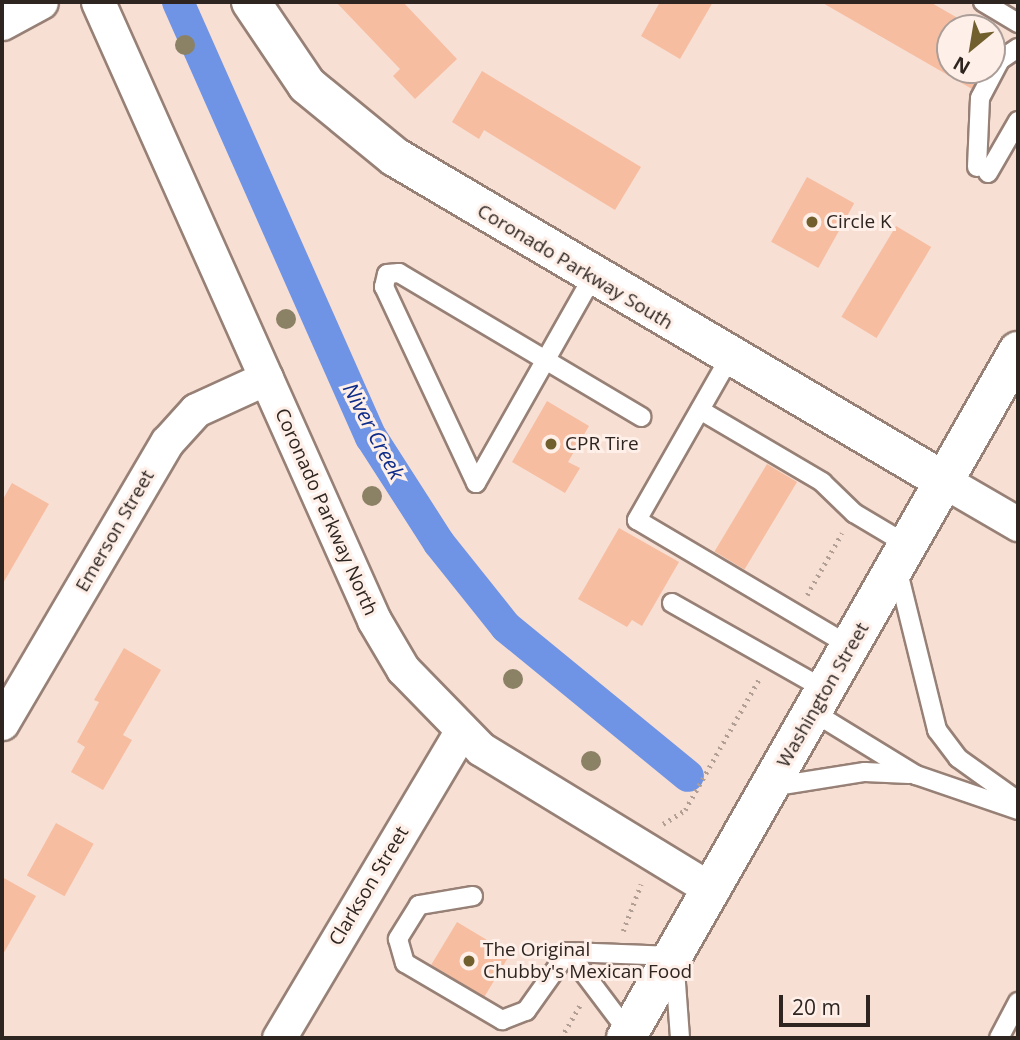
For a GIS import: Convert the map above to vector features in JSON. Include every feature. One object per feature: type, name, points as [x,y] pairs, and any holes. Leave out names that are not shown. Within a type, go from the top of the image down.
[{"type":"street","points":[[2,23],[41,2]]},
{"type":"street","name":"Coronado Parkway North","points":[[99,2],[374,620],[417,687],[460,733],[712,890]]},
{"type":"street","name":"Coronado Parkway South","points":[[251,2],[307,85],[362,134],[592,278],[944,481]]},
{"type":"street","name":"Washington Street","points":[[627,1036],[1018,351]]},
{"type":"street","name":"Emerson Street","points":[[2,723],[167,442],[196,410],[266,378]]},
{"type":"street","points":[[944,481],[1018,524]]},
{"type":"street","name":"Clarkson Street","points":[[279,1038],[460,733]]},
{"type":"lane","points":[[983,2],[1018,23]]},
{"type":"lane","points":[[1018,48],[1000,60],[980,98],[983,170],[1018,121]]},
{"type":"lane","points":[[592,278],[545,360],[476,483],[384,288],[387,274],[399,273],[545,360],[642,417]]},
{"type":"lane","points":[[730,357],[637,520],[850,646]]},
{"type":"lane","points":[[701,410],[822,482],[902,555],[937,730],[958,758],[1018,801]]},
{"type":"lane","points":[[672,603],[819,701],[916,775]]},
{"type":"lane","points":[[770,788],[864,772],[916,775],[1018,810]]},
{"type":"lane","points":[[473,896],[433,900],[414,910],[398,939],[405,963],[502,1020],[526,1011],[568,952]]},
{"type":"lane","points":[[568,952],[674,956],[680,1038]]},
{"type":"lane","points":[[568,952],[627,1036]]},
{"type":"lane","points":[[999,1038],[1018,1002]]},
{"type":"path","points":[[618,940],[636,909],[641,884]]},
{"type":"path","points":[[561,1038],[582,1002]]},
{"type":"building","points":[[336,2],[403,2],[457,59],[415,99],[393,76],[400,69]]},
{"type":"building","points":[[660,2],[713,2],[680,59],[641,36]]},
{"type":"building","points":[[821,2],[930,2],[951,14],[936,14],[936,68]]},
{"type":"building","points":[[482,71],[641,167],[615,210],[484,130],[479,139],[452,122]]},
{"type":"building","name":"Circle K","points":[[807,177],[854,203],[818,268],[771,242]]},
{"type":"building","name":"Circle K","points":[[896,226],[931,247],[877,338],[841,317]]},
{"type":"building","name":"CPR Tire","points":[[547,401],[589,426],[568,462],[580,468],[565,493],[512,462]]},
{"type":"building","points":[[767,464],[797,482],[744,569],[714,551]]},
{"type":"building","points":[[12,483],[49,504],[2,585],[2,501]]},
{"type":"building","points":[[619,528],[679,562],[642,626],[632,620],[627,627],[578,599]]},
{"type":"building","points":[[124,648],[161,670],[123,735],[132,740],[103,790],[71,772],[85,747],[77,742],[99,702],[94,700]]},
{"type":"building","points":[[56,823],[94,844],[65,896],[27,875]]},
{"type":"building","points":[[2,877],[36,896],[2,956]]},
{"type":"building","name":"The Original Chubby's Mexican Food","points":[[457,922],[510,954],[484,997],[431,965]]},
{"type":"waterway","name":"Niver Creek","points":[[178,2],[371,437],[439,543],[506,627],[688,776]]},
{"type":"place","name":"Circle K","points":[[812,222]]},
{"type":"place","name":"CPR Tire","points":[[551,444]]},
{"type":"place","name":"The Original Chubby's Mexican Food","points":[[469,961]]}]
